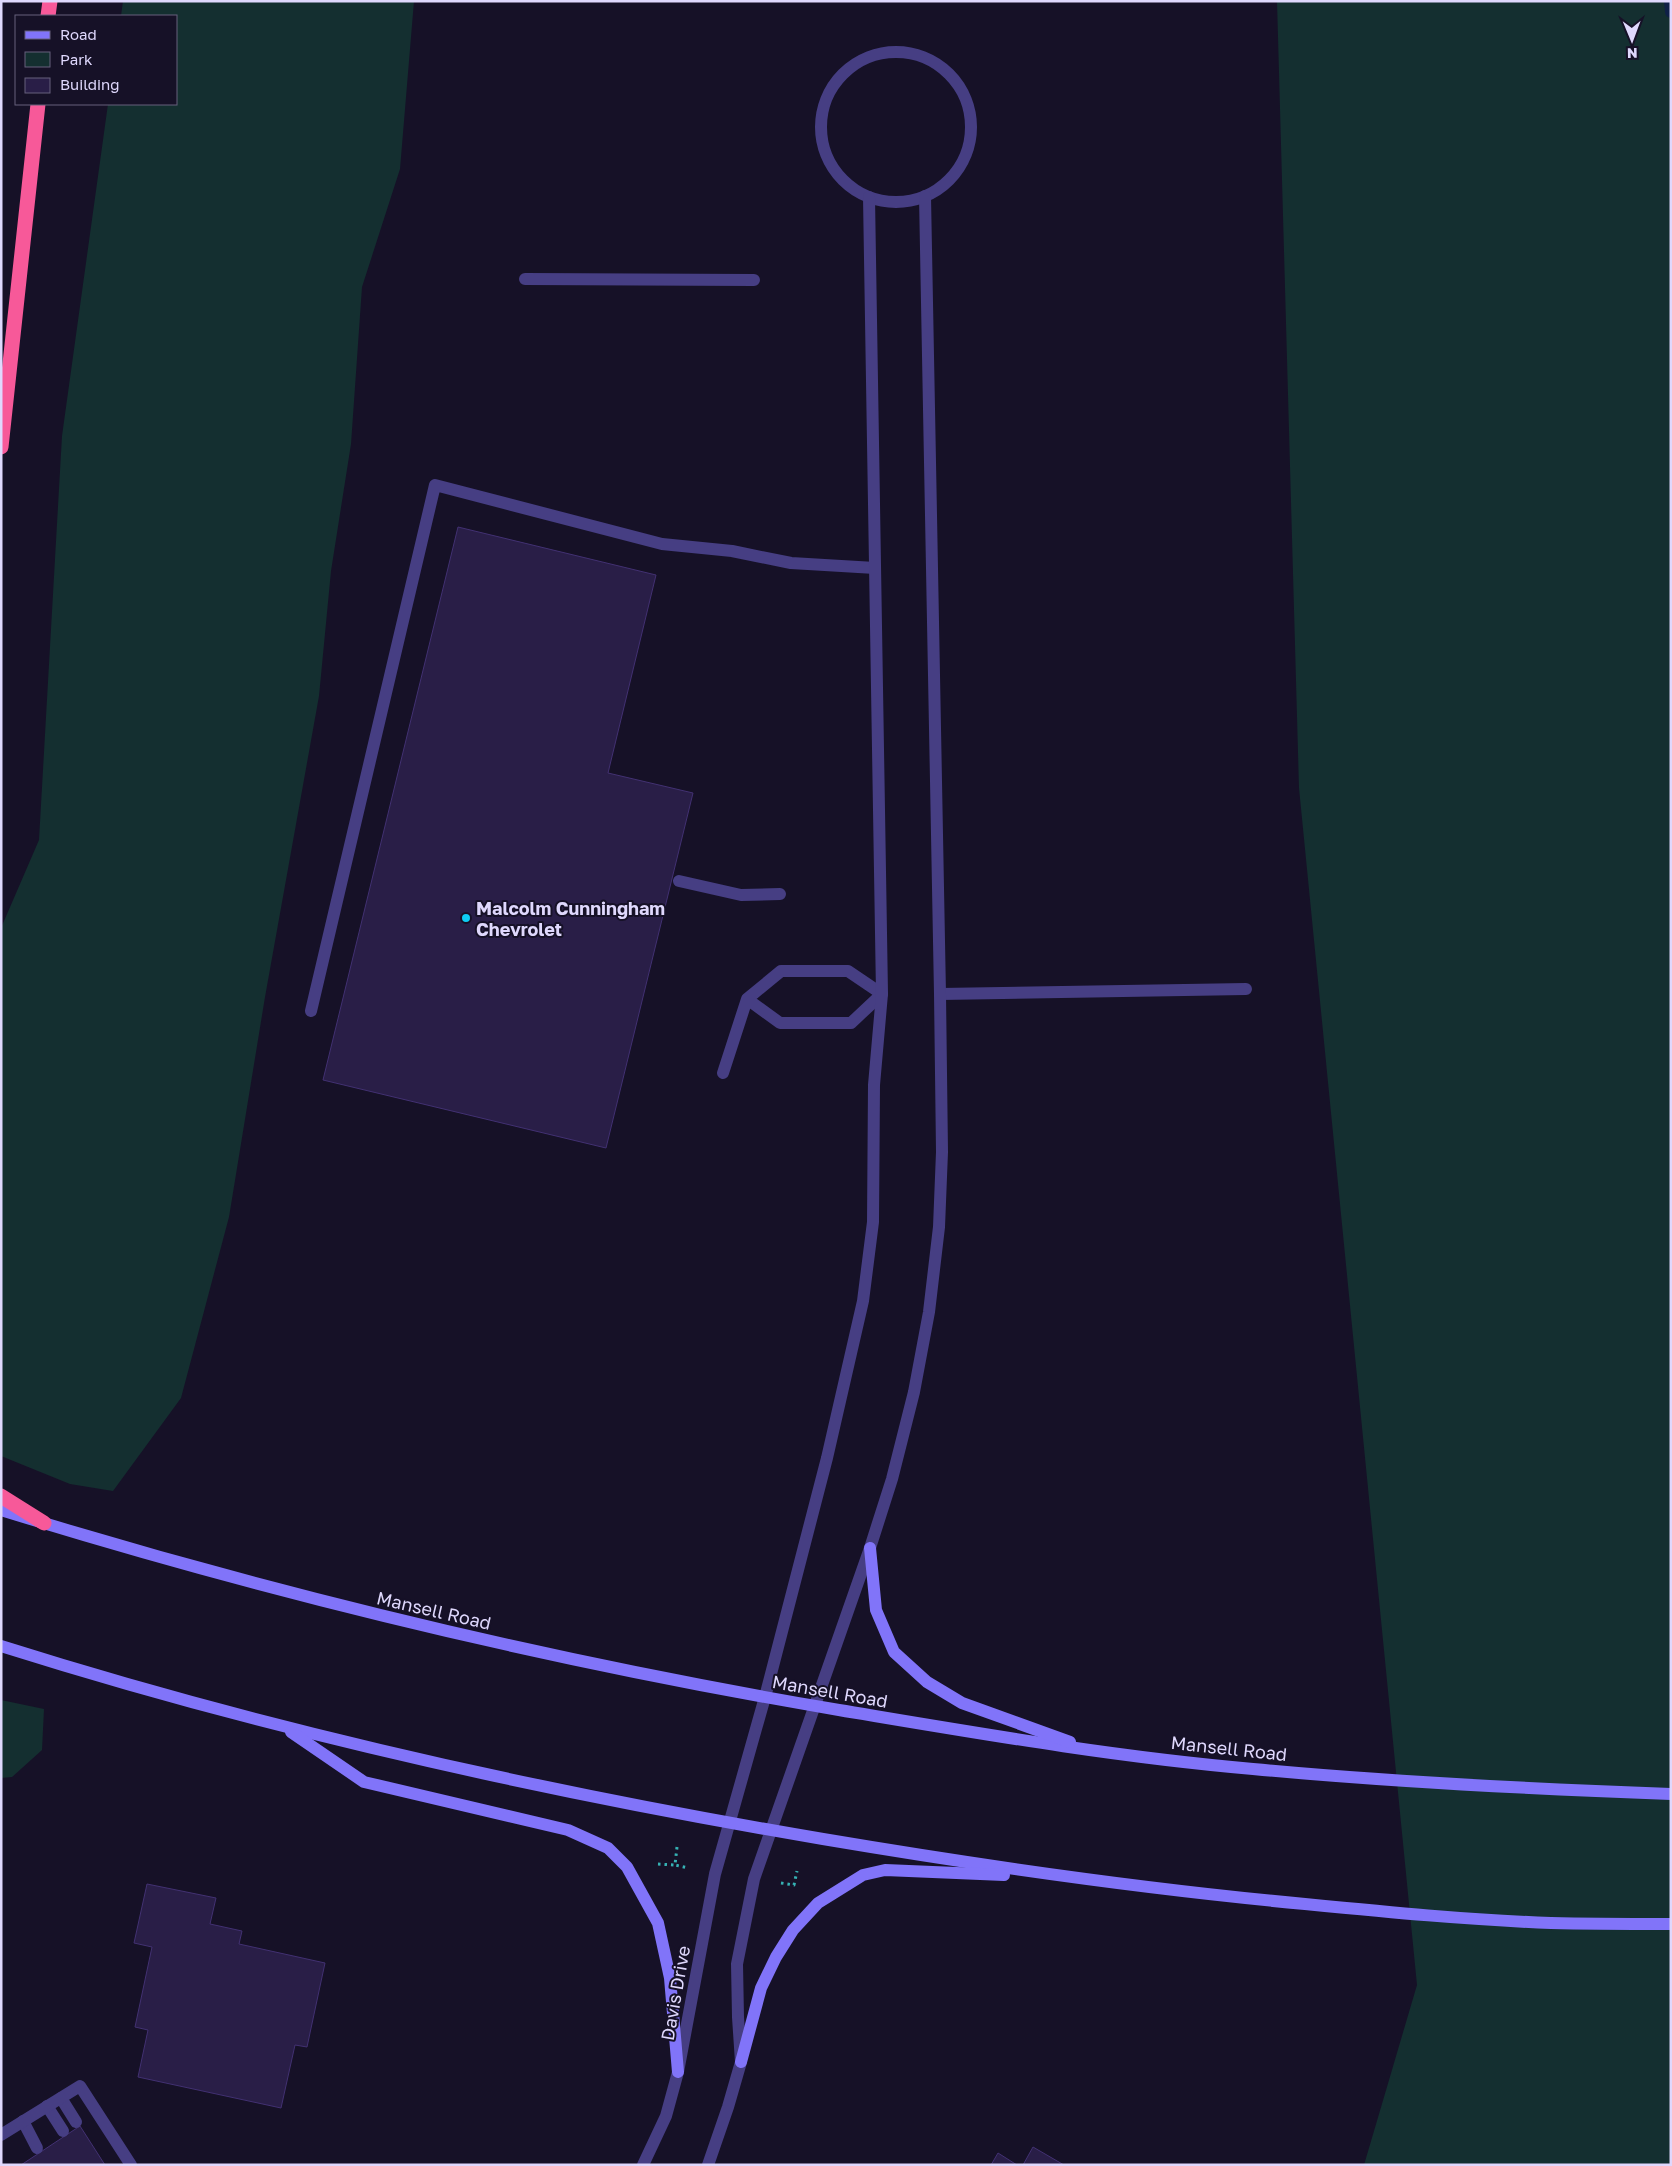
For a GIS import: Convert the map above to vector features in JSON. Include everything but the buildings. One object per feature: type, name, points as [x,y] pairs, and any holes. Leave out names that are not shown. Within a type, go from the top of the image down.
[{"type":"highway","points":[[48,15],[50,1]]},
{"type":"highway","points":[[1,447],[38,105]]},
{"type":"highway","points":[[1,1496],[44,1523]]},
{"type":"main road","name":"Mansell Road","points":[[1,1510],[272,1588],[424,1627],[572,1660],[947,1729],[1096,1751],[1251,1769],[1402,1781],[1671,1794]]},
{"type":"main road","points":[[870,1548],[876,1610],[894,1652],[927,1682],[962,1703],[1096,1751]]},
{"type":"main road","points":[[1,1646],[79,1671],[390,1754],[539,1787],[907,1854],[1233,1898],[1389,1912],[1551,1923],[1671,1924]]},
{"type":"main road","points":[[283,1726],[364,1782],[568,1830],[608,1848],[628,1867],[658,1923],[670,1978],[678,2072]]},
{"type":"main road","points":[[741,2062],[761,1988],[776,1957],[793,1930],[818,1903],[863,1875],[885,1870],[1074,1878]]},
{"type":"street","points":[[884,53],[909,53],[931,60],[951,76],[965,98],[972,124],[966,154],[950,180],[925,196],[898,202],[869,197],[843,181],[826,156],[820,128],[826,100],[839,77],[859,61],[884,53]]},
{"type":"street","points":[[708,2165],[741,2062],[737,1964],[754,1878],[870,1548],[892,1479],[914,1392],[929,1312],[940,1227],[942,1152],[940,994],[925,196]]},
{"type":"street","name":"Davis Drive","points":[[643,2165],[666,2116],[678,2072],[710,1895],[765,1697],[827,1458],[863,1301],[873,1222],[874,1085],[882,994],[869,197]]},
{"type":"street","points":[[525,279],[754,280]]},
{"type":"street","points":[[311,1011],[434,485],[662,544],[732,551],[791,563],[875,568]]},
{"type":"street","points":[[679,881],[741,895],[780,894]]},
{"type":"street","points":[[724,1074],[747,999],[781,971],[848,971],[882,994],[851,1023],[780,1023],[747,999]]},
{"type":"street","points":[[940,994],[1246,989]]},
{"type":"street","points":[[1,2135],[80,2086],[131,2165]]},
{"type":"street","points":[[62,2098],[76,2122]]},
{"type":"street","points":[[47,2106],[63,2131]]},
{"type":"street","points":[[22,2121],[38,2148]]},
{"type":"path","points":[[677,1847],[675,1865],[691,1869]]},
{"type":"path","points":[[773,1882],[794,1885],[798,1871]]},
{"type":"green space","points":[[123,1],[414,1],[400,169],[362,287],[351,444],[331,571],[319,696],[265,997],[229,1217],[181,1398],[113,1491],[70,1484],[1,1456],[1,928],[39,840],[62,436],[108,105],[178,105],[178,15],[121,15]]},
{"type":"green space","points":[[1277,1],[1671,1],[1671,2165],[1364,2165],[1417,1985],[1299,788]]},
{"type":"green space","points":[[1,1700],[44,1709],[42,1750],[12,1777],[1,1778]]},
{"type":"waterway","points":[[1670,1],[1671,12]]},
{"type":"place","name":"Malcolm Cunningham Chevrolet","points":[[466,918]]}]
